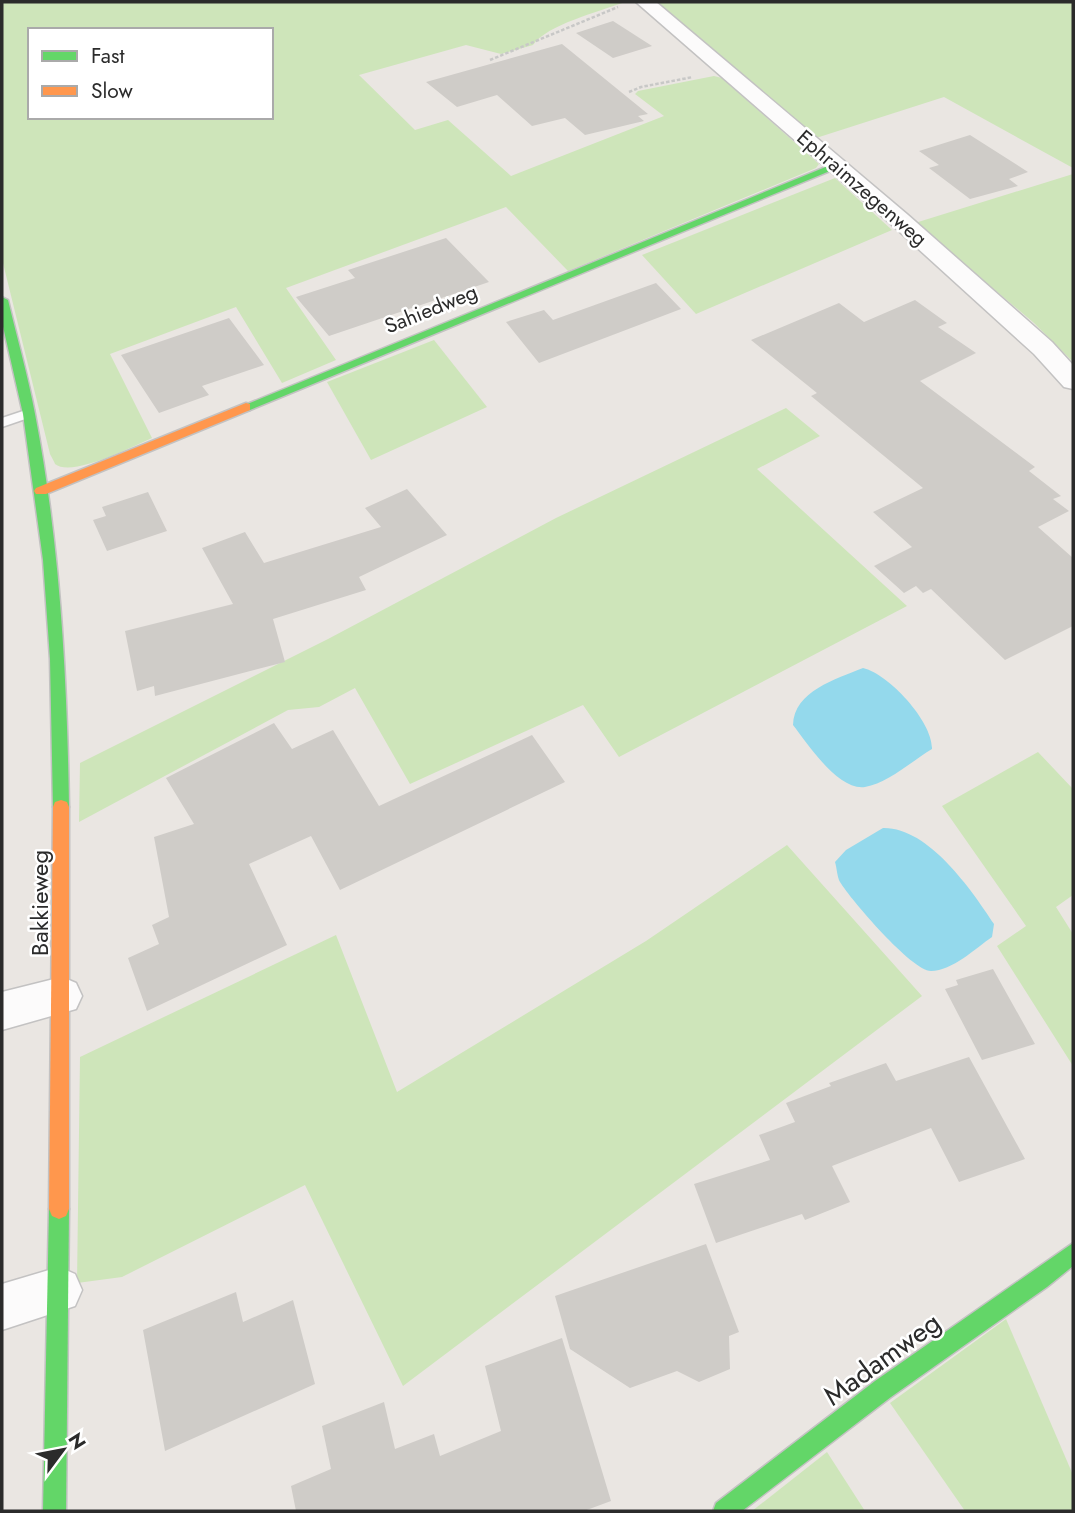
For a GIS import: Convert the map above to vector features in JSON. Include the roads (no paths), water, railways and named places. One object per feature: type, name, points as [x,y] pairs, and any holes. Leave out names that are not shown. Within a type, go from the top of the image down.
[{"type":"street","name":"Ephraimzegenweg","points":[[646,2],[1033,339],[1073,381]]},
{"type":"street","name":"Sahiedweg","points":[[41,491],[837,166]]},
{"type":"street","name":"Bakkieweg","points":[[2,300],[29,413],[41,491],[61,750],[62,996],[54,1511]]},
{"type":"street","points":[[2,1011],[62,996]]},
{"type":"street","name":"Madamweg","points":[[724,1511],[883,1389],[1040,1280],[1073,1253]]},
{"type":"street","points":[[2,1307],[59,1290]]},
{"type":"lane","points":[[2,423],[29,413]]},
{"type":"water","points":[[863,668],[885,679],[908,701],[925,726],[932,749],[891,776],[865,787],[844,782],[834,774],[793,725],[795,713],[808,695],[829,682]]},
{"type":"water","points":[[883,828],[900,830],[916,838],[947,862],[994,924],[992,937],[955,963],[931,971],[910,960],[897,948],[846,891],[839,880],[835,862],[846,850]]}]
